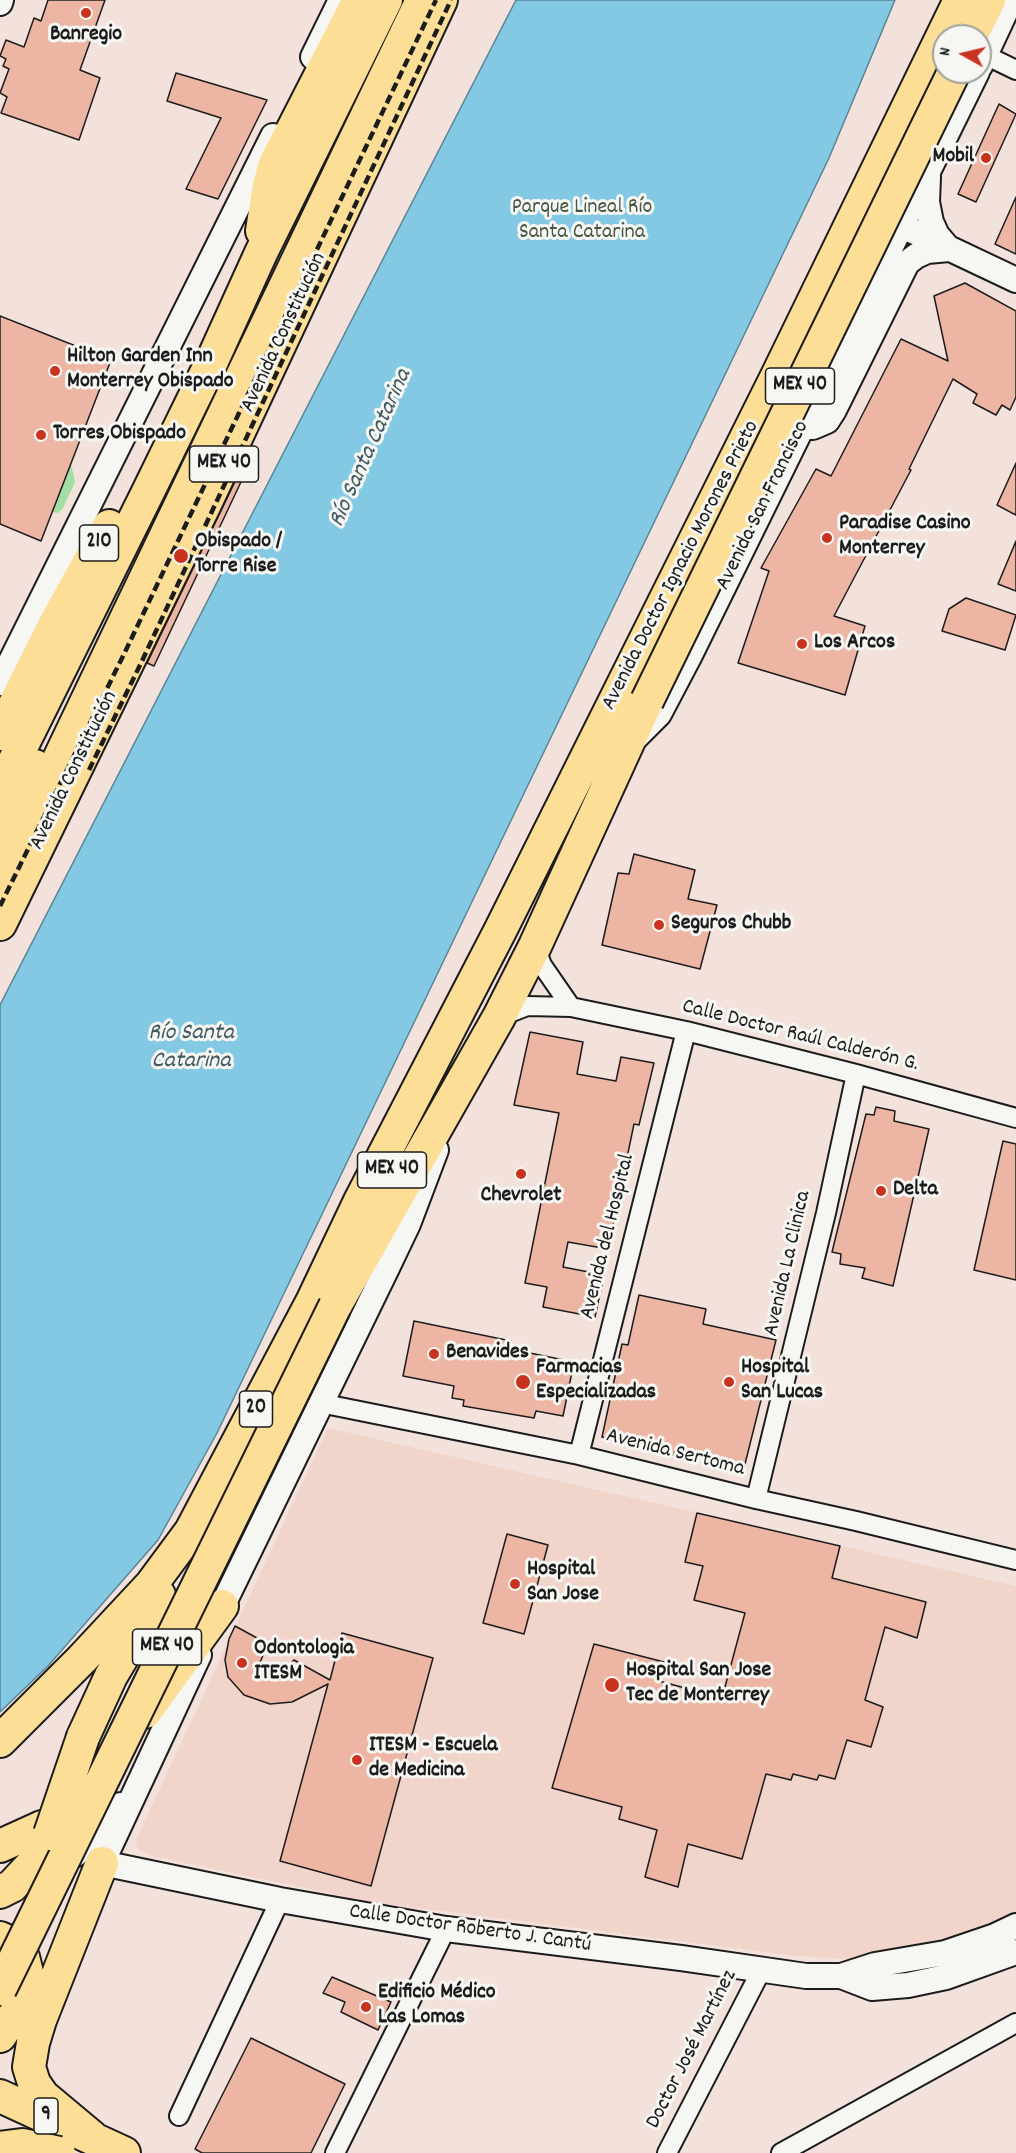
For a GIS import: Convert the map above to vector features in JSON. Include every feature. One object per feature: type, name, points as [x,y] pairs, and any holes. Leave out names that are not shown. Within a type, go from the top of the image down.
[{"type":"highway","points":[[261,253],[264,208],[275,164],[359,0]]},
{"type":"highway","name":"MEX 40","points":[[0,790],[148,492],[212,361],[261,253],[386,0]]},
{"type":"highway","name":"Avenida Constitución","points":[[0,924],[205,504],[441,0]]},
{"type":"highway","name":"Avenida Doctor Ignacio Morones Prieto","points":[[960,0],[966,24]]},
{"type":"highway","name":"Avenida Doctor Ignacio Morones Prieto","points":[[981,24],[989,0]]},
{"type":"highway","name":"Avenida Doctor Ignacio Morones Prieto","points":[[335,1306],[499,1017],[535,946],[647,701],[948,84]]},
{"type":"highway","points":[[902,225],[887,205],[887,189],[952,84]]},
{"type":"highway","name":"Avenida Doctor Ignacio Morones Prieto","points":[[0,1741],[82,1659],[143,1593],[191,1531],[312,1302],[360,1201],[505,920],[773,383],[952,84]]},
{"type":"highway","name":"210","points":[[0,734],[56,622],[178,399],[192,380],[212,361]]},
{"type":"highway","points":[[0,840],[131,559],[141,530],[148,492]]},
{"type":"highway","name":"Avenida Doctor Ignacio Morones Prieto","points":[[335,1306],[426,1092],[446,1032]]},
{"type":"highway","name":"MEX 40","points":[[14,1992],[335,1306]]},
{"type":"highway","points":[[5,1890],[41,1855],[46,1831],[83,1737],[111,1676],[177,1565],[191,1531]]},
{"type":"highway","name":"20","points":[[125,1740],[222,1606]]},
{"type":"highway","points":[[0,1846],[46,1831]]},
{"type":"highway","points":[[0,2036],[14,1992],[70,1896],[102,1863]]},
{"type":"highway","points":[[92,2137],[44,2096],[34,2082],[29,2067],[40,2020],[102,1863]]},
{"type":"highway","points":[[0,1938],[9,1942],[23,1957],[27,1973],[14,1992]]},
{"type":"highway","name":"9","points":[[0,2096],[124,2153]]},
{"type":"highway","points":[[0,2146],[22,2145],[59,2153]]},
{"type":"highway","name":"9","points":[[0,2146],[16,2153]]},
{"type":"main road","name":"Avenida Constitución","points":[[0,875],[33,811],[421,0]]},
{"type":"street","points":[[0,683],[341,0]]},
{"type":"street","name":"Avenida Doctor Ignacio Morones Prieto","points":[[992,25],[1011,0]]},
{"type":"street","points":[[992,60],[1016,70]]},
{"type":"street","name":"Avenida Doctor Ignacio Morones Prieto","points":[[902,225],[928,175],[960,84]]},
{"type":"street","points":[[928,175],[927,202],[931,222],[938,236],[949,249]]},
{"type":"street","points":[[902,225],[1016,280]]},
{"type":"street","name":"Avenida San Francisco","points":[[628,745],[659,714],[902,225]]},
{"type":"street","points":[[802,427],[813,427],[827,421],[907,263],[927,251],[949,249]]},
{"type":"street","points":[[535,946],[542,965],[571,1007]]},
{"type":"street","name":"Calle Doctor Raúl Calderón G.","points":[[499,1017],[527,1006],[571,1007],[686,1031],[1016,1118]]},
{"type":"street","name":"Avenida del Hospital","points":[[579,1455],[686,1031]]},
{"type":"street","name":"Avenida La Clinica","points":[[756,1499],[826,1213],[856,1074]]},
{"type":"street","name":"20","points":[[222,1606],[408,1224],[464,1078]]},
{"type":"street","name":"Avenida Sertoma","points":[[320,1403],[579,1455],[1016,1560]]},
{"type":"street","points":[[102,1863],[222,1606]]},
{"type":"street","points":[[5,1890],[76,1854],[135,1789]]},
{"type":"street","name":"Calle Doctor Roberto J. Cantú","points":[[102,1863],[280,1900],[446,1929],[806,1976],[841,1976],[875,1965],[945,1953],[995,1936],[1016,1926]]},
{"type":"street","points":[[179,2116],[280,1900]]},
{"type":"street","points":[[335,2153],[446,1929]]},
{"type":"street","name":"Calle Doctor Roberto J. Cantú","points":[[841,1976],[872,1988],[908,1985],[946,1977],[1016,1952]]},
{"type":"street","name":"Doctor José Martínez","points":[[667,2153],[762,1969]]},
{"type":"street","points":[[781,2153],[1016,2023]]},
{"type":"shaded area","name":"Hospital San Jose Tec de Monterrey","points":[[328,1428],[1016,1586],[1016,1920],[881,1961],[797,1956],[371,1902],[152,1856],[138,1849],[136,1840]]},
{"type":"green space","points":[[71,464],[75,482],[63,508],[58,513],[52,512]]},
{"type":"water","name":"Río Santa Catarina","points":[[516,0],[895,0],[829,158],[217,1433],[158,1540],[48,1666],[0,1712],[0,1005]]},
{"type":"building","points":[[48,0],[105,0],[80,70],[100,78],[79,140],[1,113],[7,97],[0,93],[9,69],[3,66],[6,59],[0,56],[6,40],[24,47],[34,18],[41,21]]},
{"type":"building","points":[[176,73],[267,100],[218,199],[186,189],[221,118],[167,101]]},
{"type":"building","points":[[999,104],[1016,114],[976,202],[958,194]]},
{"type":"building","points":[[1016,197],[1016,254],[995,244]]},
{"type":"building","points":[[965,283],[1016,311],[1016,397],[1010,410],[1002,405],[996,415],[973,403],[977,394],[953,379],[909,469],[911,470],[834,616],[865,626],[845,695],[738,663],[769,571],[761,568],[816,469],[831,476],[901,339],[948,361],[934,296]]},
{"type":"building","name":"Torres Obispado","points":[[0,316],[111,360],[41,541],[0,524]]},
{"type":"building","points":[[244,463],[249,465],[154,666],[147,663]]},
{"type":"building","points":[[1016,463],[1016,515],[997,505]]},
{"type":"building","points":[[1016,541],[1016,591],[998,584]]},
{"type":"building","points":[[966,598],[1016,615],[1005,650],[942,631],[949,609]]},
{"type":"building","name":"Seguros Chubb","points":[[634,854],[695,870],[688,899],[717,905],[700,969],[602,945],[618,873],[629,874]]},
{"type":"building","points":[[530,1032],[583,1042],[577,1074],[616,1081],[621,1057],[654,1063],[639,1125],[634,1124],[608,1249],[568,1242],[563,1267],[604,1275],[595,1317],[543,1307],[547,1287],[525,1283],[559,1113],[514,1105]]},
{"type":"building","name":"Delta","points":[[876,1107],[895,1111],[894,1121],[929,1129],[893,1286],[862,1278],[865,1268],[840,1264],[841,1254],[832,1252],[866,1114],[874,1115]]},
{"type":"building","points":[[1003,1141],[1016,1144],[1016,1280],[974,1270]]},
{"type":"building","points":[[639,1295],[706,1309],[703,1324],[776,1340],[744,1468],[675,1451],[674,1455],[602,1437],[622,1344],[628,1345]]},
{"type":"building","points":[[414,1321],[511,1341],[510,1349],[574,1362],[563,1416],[536,1411],[534,1418],[463,1406],[464,1400],[452,1398],[454,1386],[403,1376]]},
{"type":"building","points":[[697,1513],[840,1546],[832,1578],[926,1602],[917,1638],[885,1627],[865,1700],[883,1707],[871,1747],[847,1740],[835,1779],[819,1775],[817,1780],[793,1774],[791,1780],[766,1774],[742,1859],[688,1844],[678,1887],[645,1877],[657,1830],[619,1819],[622,1807],[552,1788],[594,1644],[664,1662],[659,1681],[722,1698],[745,1613],[694,1600],[703,1566],[685,1562]]},
{"type":"building","name":"Hospital San Jose","points":[[507,1534],[548,1545],[524,1634],[483,1623]]},
{"type":"building","name":"ITESM - Escuela de Medicina","points":[[235,1626],[268,1644],[254,1676],[283,1671],[294,1660],[330,1680],[342,1633],[433,1658],[371,1886],[280,1861],[328,1684],[292,1702],[270,1704],[244,1695],[228,1677],[225,1660],[229,1639]]},
{"type":"building","name":"Edificio Médico Las Lomas","points":[[332,1977],[391,2002],[378,2030],[341,2012],[345,2002],[323,1993]]},
{"type":"building","points":[[251,2038],[345,2084],[311,2153],[202,2153],[195,2149]]},
{"type":"railway","points":[[0,906],[125,652],[436,0]]},
{"type":"railway","points":[[89,770],[451,0]]},
{"type":"place","name":"Banregio","points":[[86,13]]},
{"type":"place","name":"Mobil","points":[[986,158]]},
{"type":"place","name":"Hilton Garden Inn Monterrey Obispado","points":[[55,371]]},
{"type":"place","name":"Torres Obispado","points":[[41,435]]},
{"type":"place","name":"Paradise Casino Monterrey","points":[[827,538]]},
{"type":"place","name":"Obispado / Torre Rise","points":[[181,556]]},
{"type":"place","name":"Los Arcos","points":[[802,644]]},
{"type":"place","name":"Seguros Chubb","points":[[659,925]]},
{"type":"place","name":"Chevrolet","points":[[521,1174]]},
{"type":"place","name":"Delta","points":[[881,1191]]},
{"type":"place","name":"Benavides","points":[[434,1354]]},
{"type":"place","name":"Farmacias Especializadas","points":[[523,1382]]},
{"type":"place","name":"Hospital San Lucas","points":[[729,1382]]},
{"type":"place","name":"Hospital San Jose","points":[[515,1584]]},
{"type":"place","name":"Odontologia ITESM","points":[[242,1663]]},
{"type":"place","name":"Hospital San Jose Tec de Monterrey","points":[[612,1685]]},
{"type":"place","name":"ITESM - Escuela de Medicina","points":[[357,1760]]},
{"type":"place","name":"Edificio Médico Las Lomas","points":[[366,2007]]},
{"type":"park label","name":"Parque Lineal Río Santa Catarina","points":[[582,222]]}]
